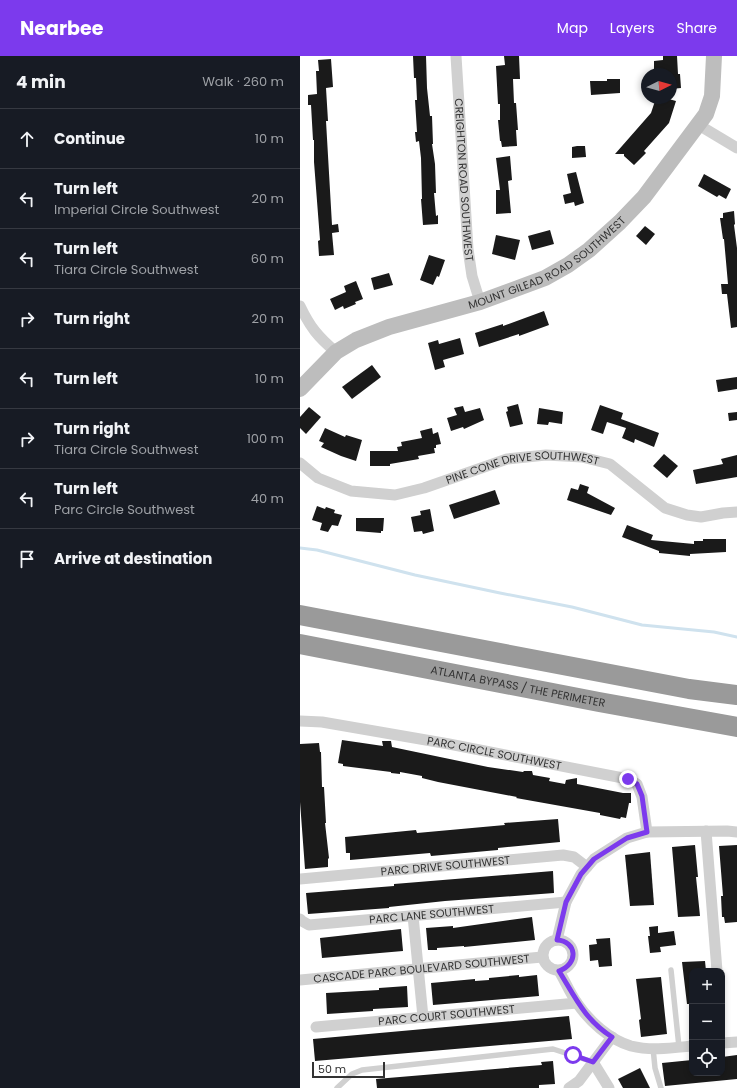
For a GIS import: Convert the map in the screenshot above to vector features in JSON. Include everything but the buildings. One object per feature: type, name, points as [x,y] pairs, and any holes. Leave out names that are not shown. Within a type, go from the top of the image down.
[{"type":"highway","points":[[300,615],[689,688],[737,695]]},
{"type":"highway","name":"ATLANTA BYPASS / THE PERIMETER","points":[[300,644],[737,727]]},
{"type":"street","name":"CREIGHTON ROAD SOUTHWEST","points":[[456,56],[468,249],[472,276],[480,302]]},
{"type":"street","name":"MOUNT GILEAD ROAD SOUTHWEST","points":[[300,390],[336,352],[356,340],[389,327],[480,302],[545,278],[568,265],[589,250],[620,222],[644,197],[697,124],[706,114],[712,96],[714,56]]},
{"type":"street","points":[[697,124],[737,148]]},
{"type":"street","points":[[300,306],[308,323],[320,339],[336,352]]},
{"type":"street","name":"PINE CONE DRIVE SOUTHWEST","points":[[300,463],[318,478],[351,491],[395,495],[424,488],[507,459],[546,455],[582,456],[610,464],[665,508],[687,515],[702,517],[723,512],[737,512]]},
{"type":"street","name":"PARC CIRCLE SOUTHWEST","points":[[300,721],[322,722],[449,744],[628,779],[637,784],[642,796],[647,832]]},
{"type":"street","points":[[706,831],[717,968]]},
{"type":"street","points":[[557,940],[566,902],[581,874],[594,859],[627,838],[647,832],[737,832]]},
{"type":"street","name":"PARC DRIVE SOUTHWEST","points":[[300,879],[563,855],[574,857],[587,867]]},
{"type":"street","name":"PARC LANE SOUTHWEST","points":[[300,919],[309,925],[566,902]]},
{"type":"street","points":[[413,916],[423,1017]]},
{"type":"street","points":[[553,940],[557,940],[569,944],[573,954],[571,963],[566,968],[559,971],[548,968],[542,957],[544,948],[553,940]]},
{"type":"street","name":"CASCADE PARC BOULEVARD SOUTHWEST","points":[[300,980],[542,957]]},
{"type":"street","points":[[559,971],[577,1003],[600,1029],[612,1037],[631,1046],[662,1049],[689,1046]]},
{"type":"street","name":"PARC COURT SOUTHWEST","points":[[316,1027],[577,1003]]},
{"type":"street","points":[[569,1088],[579,1081],[612,1037]]},
{"type":"street","points":[[725,1040],[737,1042]]},
{"type":"street","points":[[593,1062],[609,1088]]},
{"type":"lane","points":[[670,970],[678,1047]]},
{"type":"lane","points":[[337,1088],[352,1074],[362,1070],[553,1048],[593,1062]]},
{"type":"lane","points":[[653,1048],[655,1068],[661,1088]]},
{"type":"waterway","points":[[300,548],[317,550],[415,575],[572,607],[642,625],[714,632],[737,637]]},
{"type":"route","points":[[573,1055],[593,1062],[612,1037],[600,1029],[577,1003],[559,971],[566,968],[571,963],[573,959],[572,950],[569,944],[557,940],[566,902],[581,874],[594,859],[627,838],[647,832],[642,796],[637,784],[628,779]]}]
